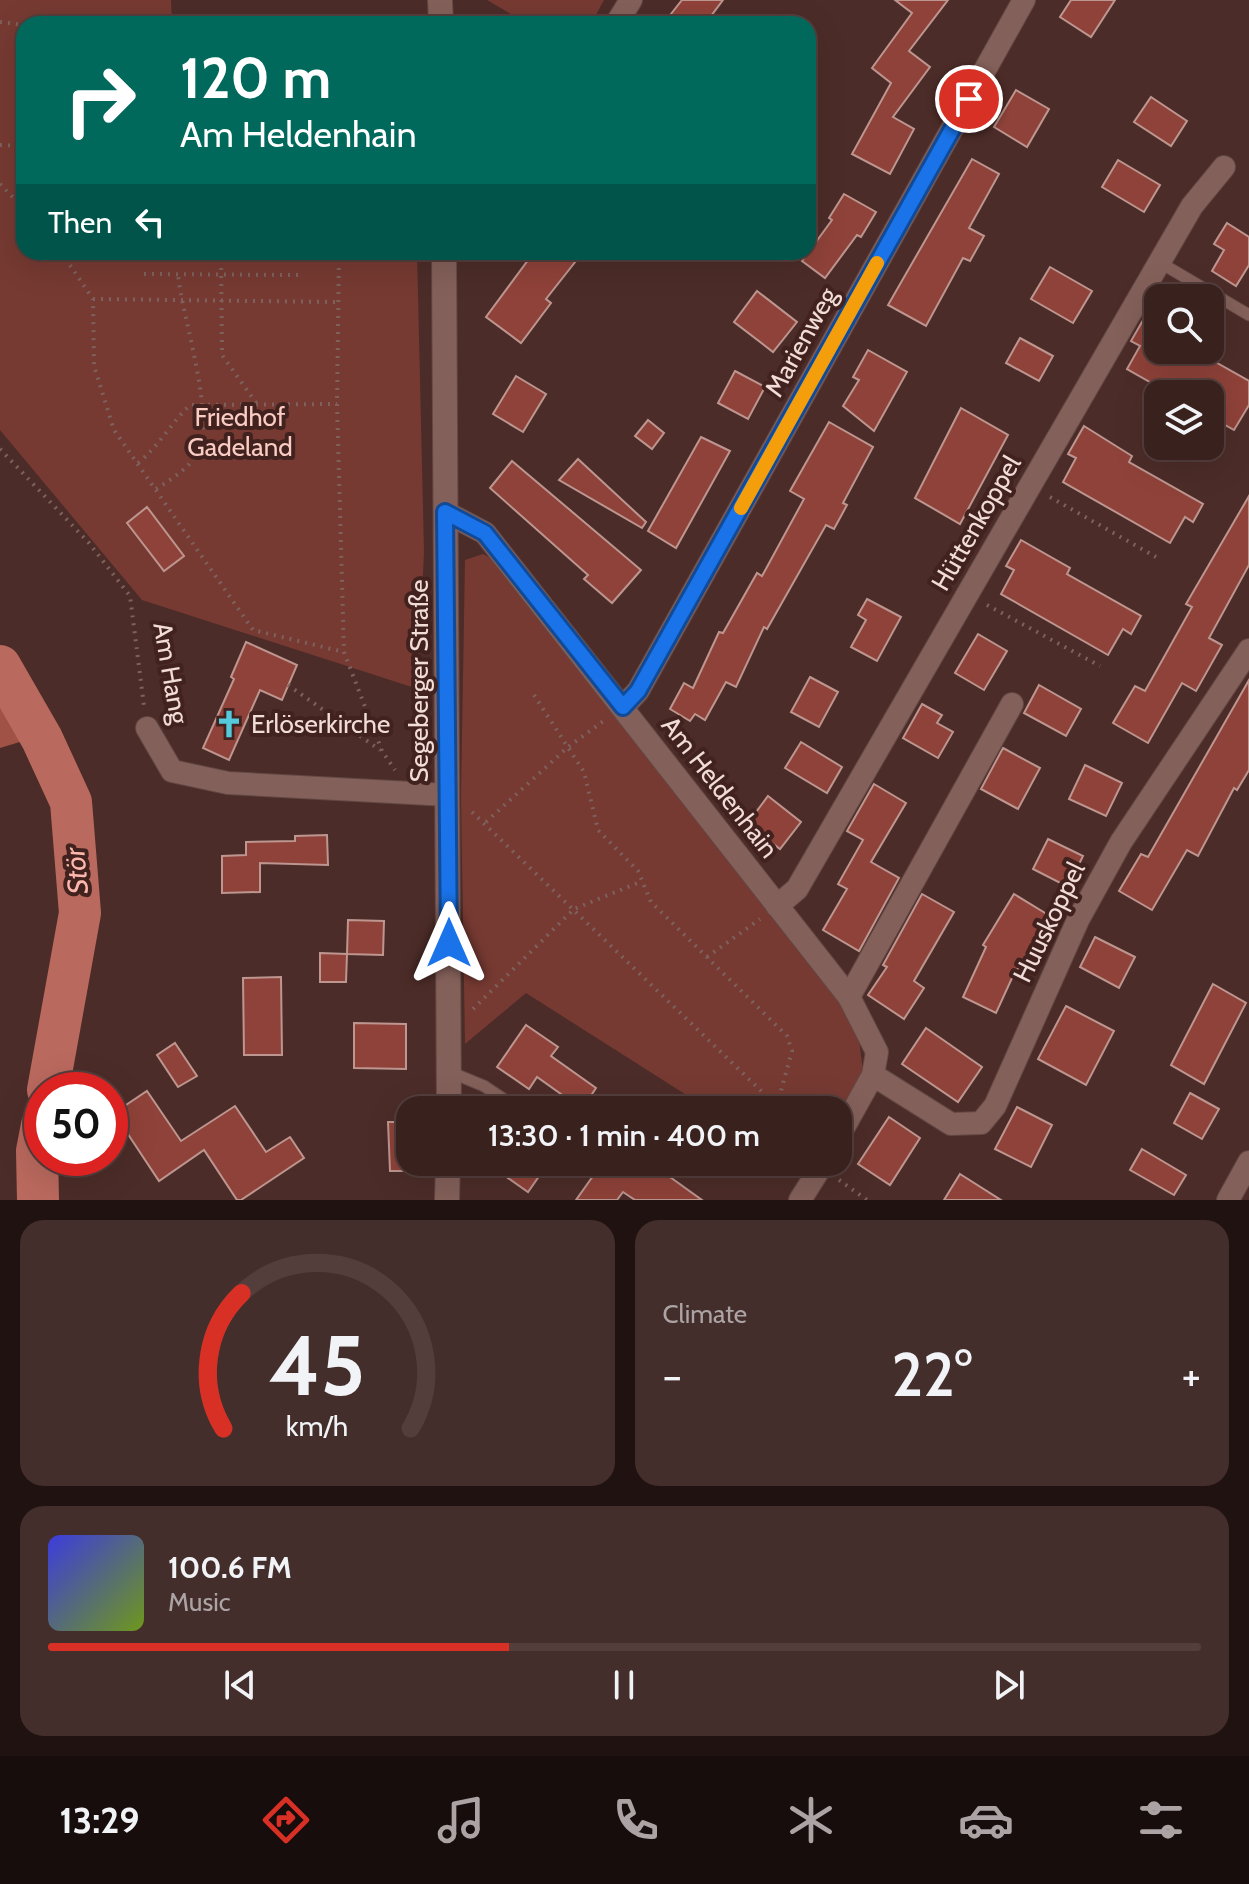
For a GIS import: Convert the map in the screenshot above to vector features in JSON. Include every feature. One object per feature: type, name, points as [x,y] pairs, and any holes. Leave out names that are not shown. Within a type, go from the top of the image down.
[{"type":"main road","name":"Segeberger Straße","points":[[444,260],[449,1096]]},
{"type":"main road","points":[[447,1200],[448,1176]]},
{"type":"street","name":"Marienweg","points":[[623,707],[638,691],[1024,0]]},
{"type":"street","name":"Hüttenkoppel","points":[[777,906],[797,889],[1192,206],[1224,167]]},
{"type":"street","name":"Am Heldenhain","points":[[445,512],[485,533],[849,997],[877,1052],[873,1075]]},
{"type":"street","name":"Huuskoppel","points":[[873,1075],[951,1124],[981,1123],[995,1106],[1078,920],[1121,842],[1249,650]]},
{"type":"street","points":[[849,997],[1012,704]]},
{"type":"street","name":"Am Hang","points":[[147,728],[172,771],[228,783],[448,795]]},
{"type":"street","points":[[852,1113],[873,1075]]},
{"type":"street","points":[[1228,1200],[1249,1162]]},
{"type":"street","points":[[800,1200],[815,1176]]},
{"type":"lane","points":[[1159,262],[1249,315]]},
{"type":"lane","points":[[449,1071],[499,1096]]},
{"type":"path","points":[[0,184],[16,201]]},
{"type":"path","points":[[66,260],[93,299],[94,366],[114,430],[253,630],[344,652]]},
{"type":"path","points":[[221,260],[222,355],[257,404]]},
{"type":"path","points":[[339,260],[337,404],[344,652],[382,751],[409,792]]},
{"type":"path","points":[[144,274],[298,275]]},
{"type":"path","points":[[156,489],[181,473],[196,456],[203,439],[205,405],[180,300],[178,274]]},
{"type":"path","points":[[93,299],[336,302]]},
{"type":"path","points":[[138,463],[158,447],[177,417],[190,405],[337,404]]},
{"type":"path","name":"Am Hang","points":[[0,449],[89,543],[130,596],[147,728]]},
{"type":"path","points":[[1030,486],[1156,557]]},
{"type":"path","points":[[967,594],[1100,666]]},
{"type":"path","points":[[288,685],[382,751]]},
{"type":"path","points":[[534,695],[584,772],[598,830],[638,871],[640,882],[651,902],[787,1036],[792,1051],[782,1096]]},
{"type":"path","points":[[486,822],[568,747],[623,707]]},
{"type":"path","points":[[448,795],[486,822],[767,1096]]},
{"type":"path","points":[[449,1032],[574,909],[640,882]]},
{"type":"path","points":[[707,957],[777,906]]},
{"type":"path","points":[[838,1176],[867,1200]]},
{"type":"green space","name":"Friedhof Gadeland","points":[[0,0],[171,0],[172,16],[16,16],[16,260],[417,260],[424,551],[418,689],[142,600],[0,430]]},
{"type":"green space","points":[[487,0],[604,0],[595,16],[514,16]]},
{"type":"green space","points":[[483,554],[504,566],[837,996],[859,1040],[863,1071],[848,1096],[688,1096],[526,993],[465,1044],[461,796],[465,560]]},
{"type":"shaded area","points":[[0,707],[23,741],[0,748]]},
{"type":"building","points":[[682,0],[723,0],[711,16],[671,14]]},
{"type":"building","points":[[895,0],[948,0],[909,51],[930,67],[893,117],[914,129],[890,174],[852,154],[891,83],[872,68],[912,13]]},
{"type":"building","points":[[1071,0],[1115,0],[1091,37],[1060,17]]},
{"type":"building","points":[[1016,90],[1049,109],[1027,147],[994,127]]},
{"type":"building","points":[[1151,97],[1187,121],[1171,146],[1134,122]]},
{"type":"building","points":[[972,159],[999,174],[969,228],[984,236],[970,261],[963,258],[926,326],[888,305]]},
{"type":"building","points":[[1118,160],[1160,185],[1144,212],[1102,187]]},
{"type":"building","points":[[844,194],[876,212],[861,237],[857,235],[825,278],[802,261],[816,260],[816,242],[832,220],[829,218]]},
{"type":"building","points":[[1227,223],[1249,237],[1249,265],[1236,286],[1212,271],[1224,250],[1214,244]]},
{"type":"building","points":[[528,260],[577,260],[546,299],[551,303],[521,343],[486,317]]},
{"type":"building","points":[[1050,267],[1092,291],[1073,323],[1031,299]]},
{"type":"building","points":[[757,291],[797,322],[773,352],[734,322]]},
{"type":"building","points":[[1144,318],[1144,364],[1219,364],[1249,381],[1249,405],[1234,430],[1224,424],[1224,380],[1146,380],[1127,369],[1140,346],[1131,341]]},
{"type":"building","points":[[1020,338],[1053,356],[1039,381],[1006,363]]},
{"type":"building","points":[[868,350],[907,372],[874,431],[843,406],[859,380],[853,377]]},
{"type":"building","points":[[735,371],[765,387],[748,419],[718,403]]},
{"type":"building","points":[[516,376],[546,394],[523,432],[493,414]]},
{"type":"building","points":[[961,408],[1008,435],[960,524],[915,498]]},
{"type":"building","points":[[648,420],[664,433],[652,449],[635,436]]},
{"type":"building","points":[[829,422],[873,447],[843,503],[847,505],[834,529],[826,525],[767,629],[764,627],[736,687],[726,682],[705,720],[695,714],[690,721],[670,709],[684,683],[693,688],[719,632],[723,633],[757,573],[762,576],[804,499],[790,491]]},
{"type":"building","points":[[1084,426],[1132,456],[1129,462],[1203,504],[1193,522],[1185,517],[1170,543],[1063,482],[1076,458],[1068,454]]},
{"type":"building","points":[[701,437],[730,451],[676,548],[648,531]]},
{"type":"building","points":[[578,459],[646,522],[642,528],[559,480]]},
{"type":"building","points":[[512,461],[641,570],[612,603],[584,579],[588,575],[490,488]]},
{"type":"building","points":[[1249,496],[1249,565],[1209,638],[1222,645],[1196,691],[1182,683],[1148,743],[1113,723],[1135,686],[1145,691],[1192,607],[1186,604]]},
{"type":"building","points":[[147,507],[184,556],[164,571],[127,523]]},
{"type":"building","points":[[1021,540],[1070,568],[1067,574],[1141,616],[1131,634],[1123,629],[1108,655],[1001,594],[1014,570],[1006,566]]},
{"type":"building","points":[[867,599],[901,617],[877,661],[851,647],[866,620],[858,615]]},
{"type":"building","points":[[978,634],[1007,651],[984,690],[955,673]]},
{"type":"building","name":"Erlöserkirche","points":[[246,642],[297,665],[282,700],[260,690],[229,760],[203,748],[234,679],[231,677]]},
{"type":"building","points":[[810,677],[838,692],[819,727],[791,712]]},
{"type":"building","points":[[1249,680],[1249,770],[1237,790],[1234,788],[1198,856],[1187,850],[1152,910],[1119,891],[1141,854],[1148,857]]},
{"type":"building","points":[[1039,685],[1081,709],[1066,736],[1024,713]]},
{"type":"building","points":[[922,704],[942,715],[937,723],[953,732],[938,758],[903,738]]},
{"type":"building","points":[[801,742],[842,767],[827,793],[785,768]]},
{"type":"building","points":[[1003,748],[1040,768],[1018,809],[981,789]]},
{"type":"building","points":[[1085,765],[1122,783],[1106,816],[1069,799]]},
{"type":"building","points":[[874,784],[906,803],[871,862],[899,878],[859,951],[823,930],[847,889],[838,884],[863,840],[847,831]]},
{"type":"building","points":[[768,796],[801,822],[780,849],[747,824]]},
{"type":"building","points":[[327,835],[328,865],[260,863],[260,892],[222,893],[222,856],[246,855],[246,842],[295,841],[295,836]]},
{"type":"building","points":[[1048,839],[1083,856],[1068,887],[1033,869]]},
{"type":"building","points":[[922,894],[954,912],[914,981],[924,988],[904,1019],[868,995],[887,967],[883,965]]},
{"type":"building","points":[[1014,894],[1050,916],[1012,978],[996,1013],[963,997],[986,947],[983,945]]},
{"type":"building","points":[[348,920],[384,921],[383,955],[347,954]]},
{"type":"building","points":[[1095,937],[1135,957],[1119,988],[1080,967]]},
{"type":"building","points":[[320,953],[347,954],[346,982],[320,982]]},
{"type":"building","points":[[281,977],[282,1055],[244,1055],[243,978]]},
{"type":"building","points":[[1213,984],[1246,1003],[1204,1084],[1171,1065]]},
{"type":"building","points":[[1066,1006],[1114,1031],[1086,1085],[1038,1059]]},
{"type":"building","points":[[354,1023],[406,1024],[406,1069],[354,1068]]},
{"type":"building","points":[[526,1025],[558,1047],[551,1056],[596,1088],[591,1096],[564,1096],[537,1077],[529,1089],[497,1067]]},
{"type":"building","points":[[926,1028],[982,1067],[958,1102],[902,1064]]},
{"type":"building","points":[[175,1043],[197,1076],[178,1087],[157,1055]]},
{"type":"building","points":[[147,1091],[181,1141],[235,1106],[266,1152],[290,1137],[304,1158],[241,1200],[237,1200],[204,1150],[159,1181],[128,1134],[128,1104]]},
{"type":"building","points":[[1190,1093],[1219,1109],[1202,1139],[1174,1123]]},
{"type":"building","points":[[1017,1107],[1052,1125],[1031,1167],[995,1149]]},
{"type":"building","points":[[889,1117],[920,1138],[890,1185],[858,1164]]},
{"type":"building","points":[[388,1122],[396,1122],[396,1171],[390,1171]]},
{"type":"building","points":[[1142,1149],[1186,1175],[1174,1195],[1130,1170]]},
{"type":"building","points":[[960,1174],[1001,1200],[944,1200]]},
{"type":"building","points":[[505,1176],[539,1176],[528,1192]]},
{"type":"building","points":[[593,1176],[669,1176],[702,1200],[635,1200],[623,1192],[617,1200],[576,1200]]},
{"type":"waterway","name":"Stör","points":[[0,666],[42,739],[71,802],[80,913],[51,1072]]},
{"type":"waterway","name":"Stör","points":[[38,1176],[38,1200]]},
{"type":"slow traffic","points":[[741,508],[877,263]]},
{"type":"place","name":"Erlöserkirche","points":[[229,724]]},
{"type":"route","points":[[449,943],[445,512],[485,533],[623,707],[638,691],[969,99]]}]
